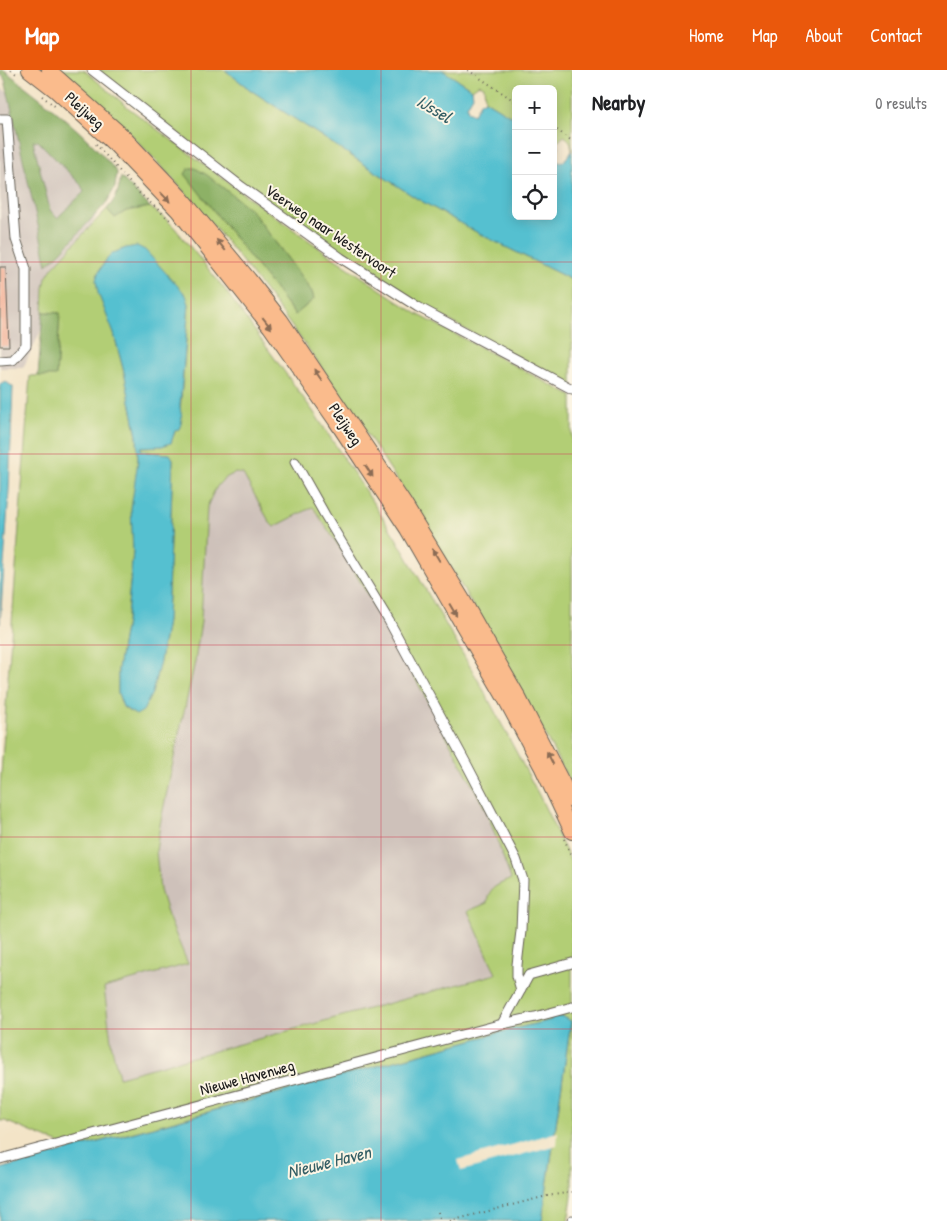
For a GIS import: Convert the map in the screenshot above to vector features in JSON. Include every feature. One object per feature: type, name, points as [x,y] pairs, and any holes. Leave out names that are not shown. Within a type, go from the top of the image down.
[{"type":"highway","name":"Pleijweg","points":[[49,70],[122,134],[175,190],[281,320],[404,503],[458,590],[518,696],[572,801]]},
{"type":"highway","name":"Pleijweg","points":[[24,73],[56,91],[115,145],[178,211],[270,327],[335,420],[407,529],[504,697],[542,768],[566,832]]},
{"type":"street","name":"Veerweg naar Westervoort","points":[[92,70],[242,188],[341,258],[418,307],[572,389]]},
{"type":"street","points":[[0,119],[8,119],[16,239],[26,269],[26,345],[13,360],[0,360]]},
{"type":"street","points":[[295,462],[389,621],[516,859],[523,880],[522,931],[517,965],[520,990]]},
{"type":"street","points":[[502,1024],[529,975],[572,963]]},
{"type":"street","name":"Nieuwe Havenweg","points":[[0,1159],[502,1024],[572,1007]]},
{"type":"path","points":[[12,70],[24,73]]},
{"type":"path","points":[[468,70],[512,99]]},
{"type":"path","name":"Pleijweg","points":[[40,94],[55,106]]},
{"type":"path","points":[[557,130],[572,141]]},
{"type":"path","name":"Pleijweg","points":[[96,143],[137,192],[173,223]]},
{"type":"path","points":[[566,832],[572,856]]},
{"type":"path","points":[[450,1221],[547,1196],[572,1192]]},
{"type":"path","points":[[438,1212],[441,1221]]},
{"type":"shaded area","points":[[0,87],[117,172],[23,368],[0,368]]},
{"type":"shaded area","points":[[243,474],[274,527],[312,507],[342,551],[394,639],[486,810],[511,879],[489,892],[487,903],[468,911],[496,974],[119,1077],[112,1048],[103,988],[188,963],[168,916],[160,890],[156,851],[195,662],[201,621],[207,507],[219,483],[228,475]]},
{"type":"green space","points":[[0,70],[4,70],[49,105],[78,130],[117,172],[115,187],[107,202],[47,265],[5,80],[0,75]],"holes":[[[33,141],[38,141],[81,185],[84,192],[57,218],[50,210]]]},
{"type":"green space","points":[[59,70],[84,70],[130,109],[245,195],[417,314],[572,396],[572,787],[521,691],[442,552],[366,432],[312,354],[233,249],[206,217],[151,155]],"holes":[[[186,174],[251,210],[312,292],[314,299],[295,315]]]},
{"type":"green space","points":[[95,70],[225,70],[252,91],[416,198],[480,234],[572,280],[572,388],[421,305],[299,226]]},
{"type":"green space","points":[[442,70],[572,70],[572,151],[570,141],[564,136],[557,143],[557,85],[512,85],[512,117],[485,100],[484,86],[479,84],[472,89]]},
{"type":"green space","points":[[189,168],[195,168],[207,175],[251,210],[294,267],[312,292],[314,299],[295,315],[185,174]]},
{"type":"green space","points":[[121,177],[150,207],[126,211],[115,218],[107,209],[117,195]]},
{"type":"green space","points":[[150,207],[174,227],[223,287],[315,414],[396,538],[483,689],[540,797],[572,864],[572,1196],[568,1221],[542,1221],[571,1022],[563,1017],[551,1017],[551,1020],[72,1149],[5,1121],[0,1121],[0,788],[30,376],[56,375],[60,313],[43,312],[46,278],[52,268],[107,209],[115,218],[126,211]],"holes":[[[126,248],[189,304],[180,412],[174,435],[162,446],[141,447],[141,450],[147,452],[169,454],[173,459],[167,621],[152,693],[130,712],[123,707],[118,693],[118,669],[127,616],[133,552],[138,460],[137,436],[125,376],[98,273],[109,257]],[[236,473],[243,474],[274,527],[313,507],[342,551],[394,639],[486,810],[511,879],[492,890],[489,893],[487,903],[468,911],[496,974],[119,1077],[112,1048],[104,988],[188,964],[168,916],[160,890],[156,851],[195,662],[201,621],[207,507],[221,482]]]},
{"type":"green space","points":[[43,312],[60,313],[56,376],[38,376]]},
{"type":"water","name":"IJssel","points":[[225,70],[442,70],[472,89],[473,96],[467,106],[468,111],[474,114],[480,103],[485,100],[512,117],[512,220],[557,220],[557,162],[563,162],[572,151],[572,280],[480,234],[416,198],[252,91]]},
{"type":"water","points":[[137,246],[145,250],[186,295],[189,304],[180,406],[181,425],[175,431],[171,443],[162,446],[141,447],[141,450],[147,452],[170,454],[173,459],[167,621],[152,693],[143,711],[136,715],[123,707],[118,693],[118,669],[127,616],[133,552],[131,509],[138,460],[137,436],[114,334],[98,293],[96,280],[106,260],[113,253]]},
{"type":"water","points":[[5,381],[13,387],[9,491],[0,624],[0,384]]},
{"type":"water","name":"Nieuwe Haven","points":[[551,1016],[563,1017],[571,1021],[542,1221],[0,1221],[0,1169],[551,1020]]},
{"type":"pier","points":[[558,1132],[557,1145],[461,1171],[458,1160]]},
{"type":"building","points":[[0,267],[6,267],[9,346],[0,346]]}]
